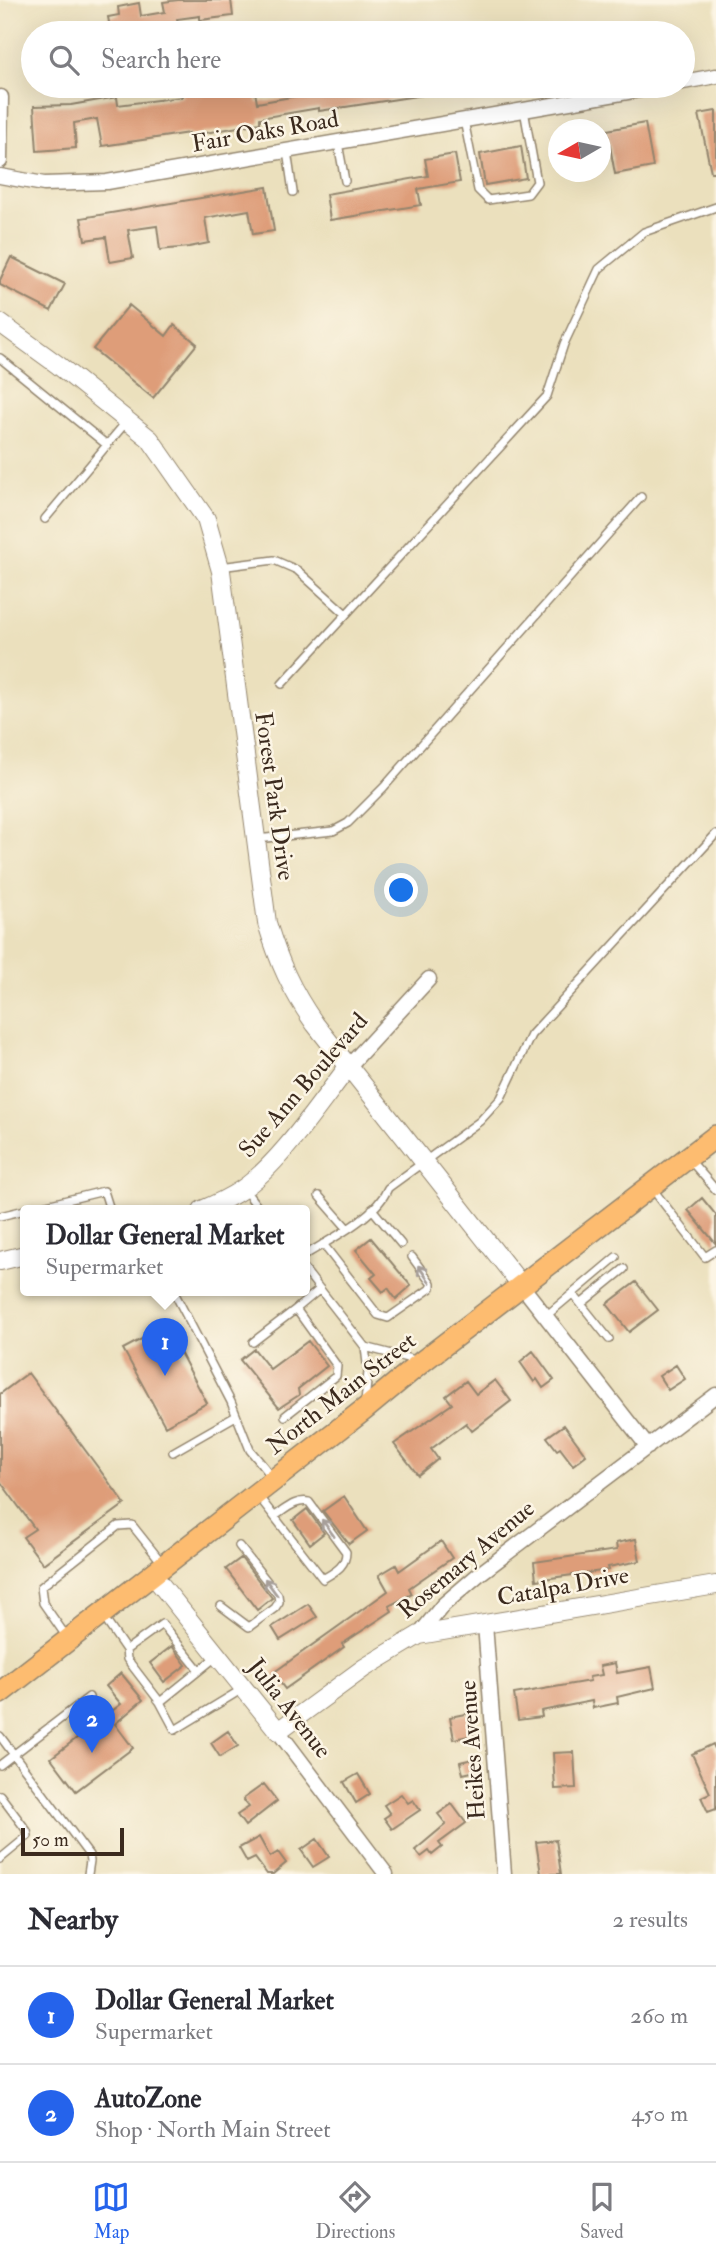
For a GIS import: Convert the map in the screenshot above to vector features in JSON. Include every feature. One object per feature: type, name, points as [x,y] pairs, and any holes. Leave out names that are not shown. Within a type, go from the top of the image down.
[{"type":"main road","name":"North Main Street","points":[[0,1693],[423,1361],[716,1136]]},
{"type":"street","points":[[695,80],[716,76]]},
{"type":"street","points":[[0,161],[1,97]]},
{"type":"street","name":"Fair Oaks Road","points":[[0,176],[44,184],[107,182],[593,98]]},
{"type":"street","name":"Forest Park Drive","points":[[0,323],[58,365],[150,439],[206,519],[220,567],[267,923],[277,955],[293,993],[348,1067],[522,1286]]},
{"type":"street","name":"Sue Ann Boulevard","points":[[211,1205],[243,1188],[292,1139],[348,1067],[429,979]]},
{"type":"street","points":[[0,1261],[20,1256]]},
{"type":"street","points":[[522,1286],[648,1447]]},
{"type":"street","name":"Rosemary Avenue","points":[[278,1731],[364,1668],[419,1635],[443,1605],[478,1575],[716,1395]]},
{"type":"street","name":"Julia Avenue","points":[[158,1570],[218,1655],[386,1874]]},
{"type":"street","name":"Catalpa Drive","points":[[419,1635],[716,1585]]},
{"type":"street","name":"Heikes Avenue","points":[[485,1624],[503,1874]]},
{"type":"lane","points":[[464,120],[478,190],[488,200],[528,194],[537,182],[524,110]]},
{"type":"lane","points":[[338,142],[345,181]]},
{"type":"lane","points":[[287,151],[293,192]]},
{"type":"lane","points":[[282,684],[547,396],[564,344],[599,269],[644,232],[716,207]]},
{"type":"lane","points":[[0,358],[107,445]]},
{"type":"lane","points":[[45,519],[127,421]]},
{"type":"lane","points":[[256,839],[332,831],[348,823],[393,777],[641,497]]},
{"type":"lane","points":[[220,567],[274,560],[297,570],[346,614]]},
{"type":"lane","points":[[310,1252],[329,1242],[383,1200],[388,1188],[480,1122],[500,1098],[531,1035],[716,834]]},
{"type":"lane","points":[[688,1158],[716,1191]]},
{"type":"lane","points":[[651,1186],[705,1257],[716,1250]]},
{"type":"lane","points":[[243,1188],[256,1205]]},
{"type":"lane","points":[[47,1205],[104,1191],[108,1205]]},
{"type":"lane","points":[[319,1196],[347,1228]]},
{"type":"lane","points":[[372,1209],[401,1244]]},
{"type":"lane","points":[[0,1216],[20,1211]]},
{"type":"lane","points":[[323,1244],[378,1315],[388,1318],[431,1288],[431,1283],[412,1258]]},
{"type":"lane","points":[[546,1316],[616,1257]]},
{"type":"lane","points":[[582,1304],[624,1269]]},
{"type":"lane","points":[[310,1276],[365,1347],[368,1372],[365,1409]]},
{"type":"lane","points":[[253,1342],[320,1289]]},
{"type":"lane","points":[[573,1294],[609,1339]]},
{"type":"lane","points":[[176,1296],[236,1416],[250,1450],[275,1479]]},
{"type":"lane","points":[[285,1416],[338,1372],[337,1366],[296,1309]]},
{"type":"lane","points":[[365,1347],[423,1361]]},
{"type":"lane","points":[[173,1452],[236,1416]]},
{"type":"lane","points":[[256,1494],[323,1579],[341,1567],[346,1559],[346,1552],[309,1502],[301,1500],[275,1516]]},
{"type":"lane","points":[[69,1640],[43,1603],[41,1587],[118,1526],[132,1525],[158,1570]]},
{"type":"lane","points":[[221,1606],[249,1627],[265,1617],[279,1602],[278,1595],[239,1546]]},
{"type":"lane","points":[[101,1614],[126,1650],[127,1659],[160,1702],[175,1730],[244,1688]]},
{"type":"lane","points":[[126,1650],[162,1624],[199,1670]]},
{"type":"lane","points":[[160,1702],[218,1655]]},
{"type":"lane","points":[[0,1765],[89,1697]]},
{"type":"lane","points":[[0,1736],[89,1855],[88,1874]]},
{"type":"lane","points":[[0,1795],[28,1836],[0,1859]]},
{"type":"building","points":[[231,0],[233,16],[200,20],[200,16],[177,21],[109,21],[108,17],[119,15],[118,7],[139,3],[141,16],[165,12],[163,2]]},
{"type":"building","points":[[111,98],[117,98],[118,105],[174,98],[256,98],[257,103],[286,98],[404,98],[260,118],[260,123],[189,136],[189,133],[102,146],[97,119],[74,123],[76,148],[37,151],[34,106],[71,105]]},
{"type":"building","points":[[716,111],[716,172],[711,172],[699,114]]},
{"type":"building","points":[[645,123],[653,167],[615,174],[611,129]]},
{"type":"building","points":[[521,146],[526,178],[485,185],[480,154]]},
{"type":"building","points":[[455,154],[460,182],[418,189],[421,205],[330,220],[326,194],[428,176],[425,159]]},
{"type":"building","points":[[267,187],[274,231],[253,234],[249,210],[205,218],[209,243],[189,247],[160,250],[157,226],[128,230],[133,258],[110,262],[106,237],[85,240],[81,218]]},
{"type":"building","points":[[11,257],[65,284],[51,311],[0,285]]},
{"type":"building","points":[[129,305],[166,336],[174,325],[197,344],[153,398],[93,349]]},
{"type":"building","points":[[702,1198],[716,1215],[716,1244],[688,1210]]},
{"type":"building","points":[[371,1238],[411,1286],[396,1299],[388,1288],[383,1292],[371,1278],[376,1274],[356,1250]]},
{"type":"building","points":[[636,1282],[658,1310],[629,1332],[607,1304]]},
{"type":"building","points":[[166,1326],[207,1403],[165,1426],[123,1349]]},
{"type":"building","points":[[308,1341],[327,1366],[298,1389],[299,1395],[279,1408],[240,1360],[254,1349],[270,1369]]},
{"type":"building","points":[[533,1351],[554,1380],[543,1388],[537,1379],[534,1382],[520,1362]]},
{"type":"building","points":[[676,1365],[685,1379],[668,1390],[659,1376]]},
{"type":"building","points":[[28,1373],[125,1504],[43,1564],[23,1537],[35,1529],[0,1481],[0,1394]]},
{"type":"building","points":[[495,1380],[511,1401],[472,1431],[466,1423],[431,1449],[438,1459],[418,1475],[394,1444],[452,1404],[446,1396],[466,1381],[476,1394]]},
{"type":"building","points":[[564,1425],[586,1455],[573,1465],[547,1437]]},
{"type":"building","points":[[344,1496],[367,1531],[349,1544],[323,1511]]},
{"type":"building","points":[[307,1509],[324,1533],[310,1544],[293,1520]]},
{"type":"building","points":[[636,1539],[640,1561],[608,1567],[609,1570],[536,1580],[534,1562],[617,1550],[616,1543]]},
{"type":"building","points":[[441,1541],[452,1558],[409,1588],[412,1594],[389,1606],[392,1611],[342,1644],[344,1647],[285,1689],[273,1673],[388,1591],[379,1575],[396,1565],[399,1571]]},
{"type":"building","points":[[241,1558],[272,1598],[257,1610],[226,1569]]},
{"type":"building","points":[[308,1604],[317,1617],[280,1640],[272,1627]]},
{"type":"building","points":[[172,1646],[186,1665],[164,1682],[150,1663]]},
{"type":"building","points":[[615,1663],[617,1673],[651,1667],[655,1688],[617,1697],[618,1703],[593,1708],[592,1701],[541,1711],[542,1717],[518,1720],[514,1694],[590,1681],[589,1677],[602,1675],[600,1666]]},
{"type":"building","points":[[121,1673],[143,1700],[115,1724],[133,1748],[76,1791],[51,1758],[121,1704],[106,1686]]},
{"type":"building","points":[[470,1713],[474,1735],[454,1739],[450,1717]]},
{"type":"building","points":[[228,1731],[238,1746],[220,1757],[211,1743]]},
{"type":"building","points":[[713,1744],[716,1751],[716,1809],[708,1812],[701,1797],[710,1793],[692,1754]]},
{"type":"building","points":[[574,1752],[576,1788],[555,1789],[553,1753]]},
{"type":"building","points":[[473,1759],[476,1771],[463,1774],[460,1762]]},
{"type":"building","points":[[358,1774],[370,1794],[356,1803],[344,1782]]},
{"type":"building","points":[[264,1784],[277,1801],[245,1826],[237,1815],[249,1807],[243,1799]]},
{"type":"building","points":[[401,1794],[408,1803],[413,1800],[420,1810],[392,1829],[384,1818],[390,1814],[384,1805]]},
{"type":"building","points":[[452,1804],[466,1823],[439,1843],[442,1847],[432,1855],[429,1851],[421,1857],[415,1850],[446,1824],[438,1814]]},
{"type":"building","points":[[259,1837],[270,1857],[278,1852],[286,1863],[273,1874],[267,1874],[255,1858],[247,1862],[239,1848]]},
{"type":"building","points":[[317,1839],[329,1857],[313,1867],[301,1850]]},
{"type":"building","points":[[556,1840],[561,1874],[541,1874],[536,1842]]},
{"type":"place","name":"Dollar General Market","points":[[165,1376]]},
{"type":"place","name":"AutoZone","points":[[92,1753]]}]
